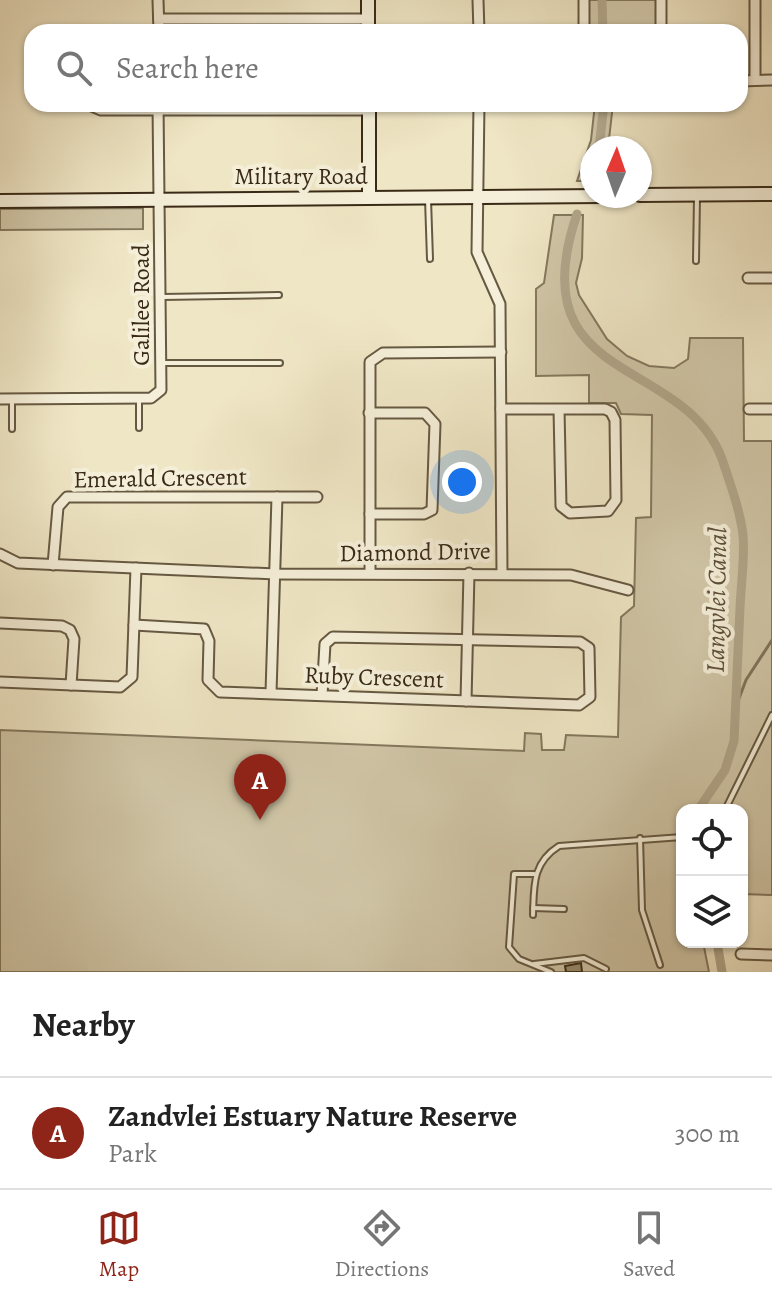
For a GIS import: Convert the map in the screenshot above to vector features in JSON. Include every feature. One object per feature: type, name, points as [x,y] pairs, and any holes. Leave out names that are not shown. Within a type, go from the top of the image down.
[{"type":"main road","points":[[368,0],[368,24]]},
{"type":"main road","points":[[369,112],[369,197]]},
{"type":"main road","points":[[652,195],[772,194]]},
{"type":"main road","name":"Military Road","points":[[0,201],[580,196]]},
{"type":"street","points":[[158,0],[159,24]]},
{"type":"street","points":[[478,0],[479,24]]},
{"type":"street","points":[[584,0],[584,24]]},
{"type":"street","points":[[661,0],[661,24]]},
{"type":"street","points":[[755,0],[755,80]]},
{"type":"street","points":[[159,19],[333,24]]},
{"type":"street","points":[[748,80],[772,80]]},
{"type":"street","name":"Galilee Road","points":[[0,399],[151,398],[161,390],[158,112]]},
{"type":"street","name":"Diamond Drive","points":[[0,554],[18,563],[276,574],[502,574],[501,352],[498,297],[481,268],[477,252],[479,112]]},
{"type":"street","points":[[748,278],[772,278]]},
{"type":"street","points":[[370,573],[369,367],[377,355],[501,352]]},
{"type":"street","points":[[501,409],[559,409],[605,409],[613,414],[616,500],[608,511],[570,513],[561,506],[559,409]]},
{"type":"street","points":[[749,409],[772,409]]},
{"type":"street","points":[[369,413],[427,413],[434,420],[435,439],[432,510],[424,514],[370,514]]},
{"type":"street","name":"Emerald Crescent","points":[[276,574],[277,497]]},
{"type":"street","name":"Emerald Crescent","points":[[53,565],[57,513],[65,498],[317,497]]},
{"type":"street","points":[[0,682],[120,687],[130,681],[136,568]]},
{"type":"street","name":"Ruby Crescent","points":[[276,574],[271,693],[466,701],[469,573]]},
{"type":"street","points":[[502,574],[571,575],[628,590]]},
{"type":"street","points":[[0,623],[62,626],[70,630],[74,639],[71,685]]},
{"type":"street","points":[[134,625],[204,629],[208,635],[208,677],[211,687],[220,692],[271,693]]},
{"type":"street","points":[[322,695],[328,639],[582,642],[591,654],[590,694],[579,705],[466,701]]},
{"type":"street","points":[[741,954],[772,955]]},
{"type":"lane","points":[[696,261],[697,195]]},
{"type":"lane","points":[[428,197],[430,259]]},
{"type":"lane","points":[[162,297],[279,295]]},
{"type":"lane","points":[[162,363],[280,363]]},
{"type":"lane","points":[[12,398],[12,429]]},
{"type":"lane","points":[[139,398],[139,428]]},
{"type":"lane","points":[[728,804],[772,715]]},
{"type":"lane","points":[[564,909],[533,912],[534,874],[544,858],[559,846],[676,837]]},
{"type":"lane","points":[[640,838],[642,910],[660,965]]},
{"type":"lane","points":[[534,874],[514,874],[509,942],[514,956],[551,972]]},
{"type":"lane","points":[[532,964],[584,958],[606,969]]},
{"type":"shaded area","points":[[587,0],[658,0],[658,24],[587,24]]},
{"type":"shaded area","points":[[594,112],[612,112],[609,136],[591,136]]},
{"type":"shaded area","points":[[143,208],[143,229],[0,230],[0,209]]},
{"type":"shaded area","points":[[554,215],[583,215],[582,258],[576,283],[579,295],[607,339],[627,356],[649,366],[674,368],[688,359],[690,338],[743,338],[744,441],[772,441],[772,895],[748,894],[748,804],[676,804],[676,948],[704,948],[709,972],[0,972],[0,730],[524,751],[525,733],[541,734],[542,750],[564,750],[566,735],[618,737],[621,617],[634,606],[636,518],[651,517],[652,415],[621,414],[616,403],[589,403],[589,375],[536,376],[536,289],[544,283]]},
{"type":"building","points":[[581,963],[582,972],[566,972],[565,966]]},
{"type":"waterway","name":"Langvlei Canal","points":[[602,0],[603,24]]},
{"type":"waterway","name":"Langvlei Canal","points":[[600,136],[603,112]]},
{"type":"waterway","name":"Langvlei Canal","points":[[577,214],[565,270],[569,310],[587,340],[613,362],[675,401],[702,425],[722,459],[742,526],[744,553],[734,741],[725,770],[702,804]]},
{"type":"waterway","points":[[735,709],[746,680],[772,640]]},
{"type":"waterway","name":"Langvlei Canal","points":[[718,948],[722,972]]},
{"type":"place","name":"Zandvlei Estuary Nature Reserve","points":[[260,820]]}]
